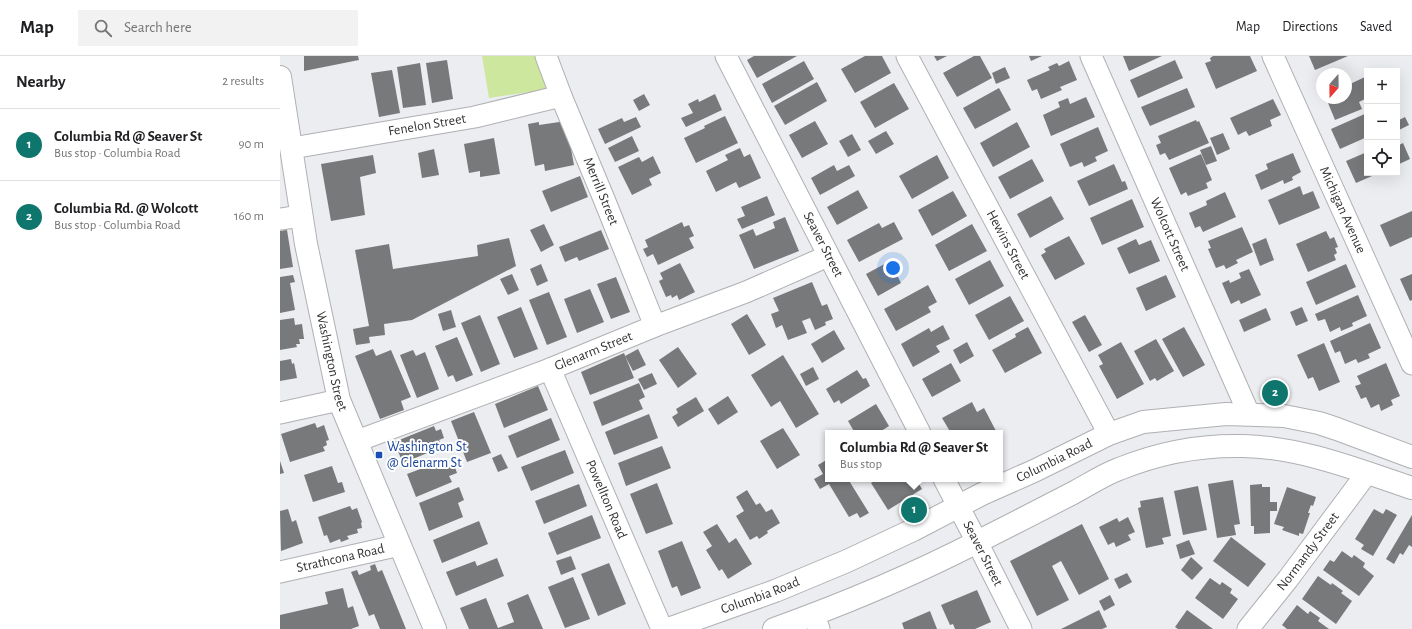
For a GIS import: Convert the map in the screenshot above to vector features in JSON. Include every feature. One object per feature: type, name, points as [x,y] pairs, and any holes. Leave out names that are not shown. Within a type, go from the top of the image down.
[{"type":"main road","name":"Washington Street","points":[[280,77],[292,148],[301,216],[339,400],[435,629]]},
{"type":"main road","name":"Columbia Road","points":[[668,629],[775,591],[846,561],[913,530],[982,494],[1034,471],[1109,434],[1143,422],[1205,415],[1249,414],[1284,416],[1319,423],[1412,457]]},
{"type":"main road","points":[[774,629],[817,622],[1119,469],[1178,450],[1225,446],[1278,449],[1314,457],[1412,488]]},
{"type":"street","name":"Merrill Street","points":[[546,56],[655,326]]},
{"type":"street","name":"Seaver Street","points":[[726,56],[918,430]]},
{"type":"street","name":"Hewins Street","points":[[908,56],[1109,434]]},
{"type":"street","name":"Wolcott Street","points":[[1090,56],[1249,414]]},
{"type":"street","name":"Michigan Avenue","points":[[1273,56],[1412,364]]},
{"type":"street","name":"Fenelon Street","points":[[292,148],[475,117],[561,96]]},
{"type":"street","points":[[280,219],[301,216]]},
{"type":"street","name":"Glenarm Street","points":[[357,441],[550,369],[655,326],[746,292],[828,256]]},
{"type":"street","name":"Powellton Road","points":[[550,369],[662,629]]},
{"type":"street","points":[[280,413],[339,400]]},
{"type":"street","name":"Normandy Street","points":[[1248,629],[1288,579],[1367,473]]},
{"type":"street","name":"Seaver Street","points":[[946,482],[1021,629]]},
{"type":"street","name":"Strathcona Road","points":[[280,572],[400,545]]},
{"type":"green space","points":[[482,56],[535,56],[549,89],[489,98]]},
{"type":"building","points":[[304,56],[358,56],[359,60],[304,71]]},
{"type":"building","points":[[754,56],[797,56],[757,78],[747,60]]},
{"type":"building","points":[[865,56],[882,56],[891,73],[855,93],[841,69]]},
{"type":"building","points":[[934,56],[947,56],[937,61]]},
{"type":"building","points":[[974,56],[980,56],[992,78],[957,97],[943,73]]},
{"type":"building","points":[[1029,56],[1042,56],[1031,61]]},
{"type":"building","points":[[1123,56],[1162,56],[1129,71]]},
{"type":"building","points":[[1213,56],[1250,56],[1257,71],[1216,89],[1205,63],[1211,61],[1210,58]]},
{"type":"building","points":[[1309,56],[1348,56],[1320,68],[1316,68],[1315,70]]},
{"type":"building","points":[[447,60],[453,99],[432,103],[426,63]]},
{"type":"building","points":[[1175,60],[1183,78],[1138,98],[1130,80]]},
{"type":"building","points":[[804,61],[814,79],[772,103],[762,84]]},
{"type":"building","points":[[1069,61],[1077,80],[1060,87],[1062,90],[1041,99],[1037,89],[1032,91],[1027,80],[1050,70],[1048,67],[1057,63],[1059,66]]},
{"type":"building","points":[[420,63],[426,105],[403,108],[397,67]]},
{"type":"building","points":[[1005,67],[1010,78],[996,84],[992,73]]},
{"type":"building","points":[[392,70],[400,113],[379,117],[371,73]]},
{"type":"building","points":[[1364,77],[1364,100],[1359,102],[1362,109],[1335,120],[1328,104],[1352,104],[1352,83]]},
{"type":"building","points":[[817,82],[827,101],[785,125],[774,106]]},
{"type":"building","points":[[894,83],[909,109],[875,128],[860,102]]},
{"type":"building","points":[[999,88],[1011,110],[975,129],[963,108]]},
{"type":"building","points":[[1187,88],[1195,107],[1150,126],[1141,107]]},
{"type":"building","points":[[644,94],[650,105],[639,111],[633,100]]},
{"type":"building","points":[[715,94],[722,110],[686,127],[681,118],[693,113],[688,104],[698,99],[699,102]]},
{"type":"building","points":[[1086,97],[1095,117],[1051,136],[1043,115],[1060,107],[1058,102],[1068,98],[1070,104]]},
{"type":"building","points":[[1273,99],[1281,115],[1270,120],[1272,126],[1249,136],[1246,131],[1238,135],[1230,118]]},
{"type":"building","points":[[1364,114],[1364,138],[1340,149],[1331,129]]},
{"type":"building","points":[[725,116],[738,143],[696,163],[684,138]]},
{"type":"building","points":[[636,117],[641,127],[605,144],[598,129],[622,118],[624,122]]},
{"type":"building","points":[[1405,117],[1409,125],[1400,130],[1400,120]]},
{"type":"building","points":[[1196,120],[1197,122],[1199,121],[1209,143],[1169,160],[1165,153],[1160,155],[1156,145],[1161,143],[1158,136]]},
{"type":"building","points":[[566,121],[574,165],[545,171],[544,164],[535,166],[528,124],[539,122],[539,125]]},
{"type":"building","points":[[815,121],[828,144],[802,158],[789,135]]},
{"type":"building","points":[[1017,122],[1030,147],[993,167],[980,143]]},
{"type":"building","points":[[1098,127],[1108,151],[1095,157],[1097,161],[1084,167],[1082,162],[1070,167],[1060,144]]},
{"type":"building","points":[[886,131],[894,144],[876,154],[868,141]]},
{"type":"building","points":[[1223,133],[1230,149],[1217,155],[1210,138]]},
{"type":"building","points":[[852,134],[861,150],[848,157],[839,141]]},
{"type":"building","points":[[632,136],[639,151],[615,162],[608,148]]},
{"type":"building","points":[[494,138],[500,174],[480,177],[480,171],[469,173],[464,144]]},
{"type":"building","points":[[1403,143],[1410,159],[1400,164],[1400,144]]},
{"type":"building","points":[[1211,146],[1217,161],[1206,165],[1200,150]]},
{"type":"building","points":[[740,148],[744,157],[750,154],[761,178],[739,188],[736,182],[716,192],[706,171],[728,160],[725,155]]},
{"type":"building","points":[[434,149],[439,175],[422,178],[418,153]]},
{"type":"building","points":[[1293,153],[1301,172],[1292,177],[1293,180],[1284,184],[1283,180],[1261,190],[1255,175],[1268,169],[1266,164]]},
{"type":"building","points":[[1364,153],[1364,176],[1372,176],[1356,183],[1346,161]]},
{"type":"building","points":[[1201,154],[1212,180],[1206,183],[1208,188],[1188,196],[1186,192],[1181,195],[1169,168]]},
{"type":"building","points":[[373,155],[376,173],[360,177],[365,215],[331,221],[321,164]]},
{"type":"building","points":[[937,155],[949,178],[912,199],[899,176]]},
{"type":"building","points":[[653,156],[661,173],[649,179],[652,185],[632,195],[618,167],[639,157],[642,162]]},
{"type":"building","points":[[1032,159],[1044,181],[1010,199],[998,177]]},
{"type":"building","points":[[1114,164],[1122,182],[1125,181],[1128,189],[1089,206],[1077,181]]},
{"type":"building","points":[[834,165],[837,171],[849,165],[855,176],[820,195],[811,178]]},
{"type":"building","points":[[580,176],[588,197],[551,212],[542,191]]},
{"type":"building","points":[[1300,186],[1303,195],[1313,191],[1320,208],[1279,225],[1268,200]]},
{"type":"building","points":[[858,190],[868,208],[837,225],[827,207]]},
{"type":"building","points":[[953,191],[967,216],[932,236],[918,210]]},
{"type":"building","points":[[1225,192],[1236,217],[1203,232],[1200,226],[1195,228],[1189,213],[1207,205],[1206,201]]},
{"type":"building","points":[[767,196],[775,215],[742,229],[737,219],[745,216],[741,207]]},
{"type":"building","points":[[1051,196],[1064,219],[1030,238],[1017,214]]},
{"type":"building","points":[[1132,199],[1144,227],[1102,245],[1090,218]]},
{"type":"building","points":[[1412,211],[1412,237],[1390,247],[1380,225]]},
{"type":"building","points":[[785,217],[799,251],[754,269],[739,235],[753,229],[756,236],[775,228],[773,222]]},
{"type":"building","points":[[682,222],[684,227],[689,225],[694,236],[689,238],[694,248],[658,265],[653,254],[647,257],[643,249],[648,247],[645,240]]},
{"type":"building","points":[[894,222],[903,239],[859,262],[847,240],[879,223],[882,228]]},
{"type":"building","points":[[544,224],[554,245],[541,252],[530,230]]},
{"type":"building","points":[[972,224],[987,251],[949,271],[935,245]]},
{"type":"building","points":[[1242,227],[1253,252],[1236,260],[1238,263],[1226,269],[1224,265],[1216,268],[1208,249],[1211,248],[1208,241]]},
{"type":"building","points":[[287,230],[293,267],[280,269],[280,231]]},
{"type":"building","points":[[601,230],[609,249],[579,261],[577,257],[565,262],[559,247]]},
{"type":"building","points":[[1326,231],[1330,239],[1334,237],[1338,247],[1335,248],[1337,253],[1334,255],[1336,260],[1308,272],[1296,244]]},
{"type":"building","points":[[1069,236],[1085,264],[1055,280],[1041,255],[1046,252],[1044,249]]},
{"type":"building","points":[[509,238],[516,266],[412,320],[384,324],[385,335],[369,337],[370,343],[356,345],[353,329],[369,326],[355,250],[389,244],[393,269],[478,256],[477,245]]},
{"type":"building","points":[[1266,238],[1274,260],[1260,266],[1252,244]]},
{"type":"building","points":[[1136,239],[1139,245],[1151,240],[1160,261],[1129,274],[1117,248]]},
{"type":"building","points":[[990,260],[1004,286],[969,305],[955,279]]},
{"type":"building","points":[[890,261],[901,283],[878,296],[866,274]]},
{"type":"building","points":[[680,263],[695,292],[679,300],[677,295],[672,298],[671,295],[666,297],[659,281],[663,279],[660,273]]},
{"type":"building","points":[[541,264],[548,281],[537,286],[530,269]]},
{"type":"building","points":[[1346,264],[1356,287],[1316,305],[1306,282]]},
{"type":"building","points":[[1249,269],[1261,295],[1241,304],[1239,300],[1231,304],[1222,283],[1229,280],[1230,283],[1241,278],[1239,273]]},
{"type":"building","points":[[512,274],[519,290],[508,295],[500,279]]},
{"type":"building","points":[[1412,274],[1412,300],[1410,301],[1400,279]]},
{"type":"building","points":[[293,275],[295,282],[290,283],[295,310],[280,313],[280,277]]},
{"type":"building","points":[[1166,275],[1176,297],[1146,311],[1136,288]]},
{"type":"building","points":[[616,277],[630,312],[611,319],[597,284]]},
{"type":"building","points":[[812,282],[822,306],[827,304],[833,319],[825,322],[826,325],[815,330],[810,318],[802,321],[807,333],[788,340],[782,325],[776,328],[771,314],[779,311],[773,298]]},
{"type":"building","points":[[928,285],[937,302],[928,307],[931,312],[896,331],[884,309]]},
{"type":"building","points":[[590,289],[604,322],[577,333],[564,299]]},
{"type":"building","points":[[549,292],[567,337],[547,345],[529,300]]},
{"type":"building","points":[[1358,295],[1367,316],[1352,323],[1353,326],[1341,331],[1340,327],[1330,332],[1325,319],[1318,321],[1315,314]]},
{"type":"building","points":[[1010,296],[1024,321],[989,340],[975,315]]},
{"type":"building","points":[[521,307],[538,349],[514,358],[497,317]]},
{"type":"building","points":[[1302,307],[1308,321],[1296,326],[1290,312]]},
{"type":"building","points":[[1266,308],[1271,320],[1244,332],[1239,320]]},
{"type":"building","points":[[451,310],[456,327],[443,331],[438,314]]},
{"type":"building","points":[[747,314],[766,345],[749,355],[731,324]]},
{"type":"building","points":[[480,315],[500,364],[481,372],[461,323]]},
{"type":"building","points":[[1085,315],[1102,345],[1089,352],[1072,322]]},
{"type":"building","points":[[294,318],[295,325],[302,324],[304,339],[299,339],[300,344],[296,344],[297,347],[280,350],[280,320]]},
{"type":"building","points":[[1370,323],[1381,348],[1368,354],[1370,358],[1358,363],[1356,359],[1345,364],[1340,351],[1335,353],[1330,341]]},
{"type":"building","points":[[943,325],[950,339],[936,346],[940,352],[913,367],[901,344],[929,328],[931,332]]},
{"type":"building","points":[[1028,327],[1042,353],[1005,373],[992,350],[1016,337],[1015,334]]},
{"type":"building","points":[[1184,327],[1205,365],[1183,377],[1162,339]]},
{"type":"building","points":[[834,330],[845,349],[822,363],[811,344]]},
{"type":"building","points":[[457,337],[473,375],[456,382],[453,375],[448,377],[435,346]]},
{"type":"building","points":[[1156,339],[1174,371],[1157,381],[1155,378],[1150,381],[1134,351]]},
{"type":"building","points":[[967,342],[974,356],[960,364],[953,350]]},
{"type":"building","points":[[1121,342],[1144,384],[1117,399],[1099,366],[1103,364],[1098,355]]},
{"type":"building","points":[[1324,343],[1340,382],[1319,391],[1313,377],[1308,379],[1297,355]]},
{"type":"building","points":[[678,347],[697,374],[678,388],[659,360]]},
{"type":"building","points":[[373,349],[376,356],[391,350],[411,397],[401,401],[404,410],[380,419],[355,356]]},
{"type":"building","points":[[638,349],[646,365],[633,371],[625,356]]},
{"type":"building","points":[[413,350],[416,356],[425,352],[439,389],[417,398],[400,355]]},
{"type":"building","points":[[624,353],[634,378],[590,395],[581,372]]},
{"type":"building","points":[[783,355],[819,414],[796,428],[780,401],[771,407],[751,375]]},
{"type":"building","points":[[291,359],[292,364],[294,363],[297,378],[280,381],[280,361]]},
{"type":"building","points":[[951,363],[961,381],[932,397],[922,379]]},
{"type":"building","points":[[1386,363],[1400,396],[1391,400],[1393,405],[1381,411],[1379,404],[1371,408],[1366,397],[1361,399],[1355,386],[1361,384],[1357,376]]},
{"type":"building","points":[[813,367],[819,379],[806,386],[800,374]]},
{"type":"building","points":[[857,370],[863,379],[866,378],[870,386],[841,404],[839,400],[834,403],[826,389]]},
{"type":"building","points":[[652,373],[657,384],[644,390],[638,379]]},
{"type":"building","points":[[639,383],[645,397],[639,400],[643,409],[602,426],[593,402]]},
{"type":"building","points":[[538,386],[548,410],[504,428],[495,404]]},
{"type":"building","points":[[728,396],[738,412],[718,425],[708,409]]},
{"type":"building","points":[[696,397],[704,411],[678,427],[672,417],[678,413],[676,409]]},
{"type":"building","points":[[972,402],[977,412],[984,408],[995,430],[949,430],[942,418]]},
{"type":"building","points":[[876,404],[889,426],[883,430],[853,430],[848,421]]},
{"type":"building","points":[[474,412],[491,453],[467,462],[451,421]]},
{"type":"building","points":[[649,414],[658,438],[614,455],[605,432]]},
{"type":"building","points":[[551,418],[560,440],[517,458],[508,436]]},
{"type":"building","points":[[315,423],[317,428],[324,425],[329,440],[326,441],[327,445],[323,447],[325,451],[290,462],[281,434]]},
{"type":"building","points":[[434,426],[436,431],[441,429],[444,438],[439,440],[442,447],[403,463],[394,442]]},
{"type":"building","points":[[783,428],[800,455],[777,469],[760,441]]},
{"type":"building","points":[[662,446],[671,468],[626,486],[618,463]]},
{"type":"building","points":[[565,450],[574,473],[531,491],[521,467]]},
{"type":"building","points":[[501,454],[508,468],[498,472],[492,458]]},
{"type":"building","points":[[447,459],[449,466],[454,464],[457,473],[449,476],[452,482],[416,497],[407,474]]},
{"type":"building","points":[[280,461],[284,473],[280,474]]},
{"type":"building","points":[[825,461],[825,482],[850,482],[869,513],[860,518],[857,513],[849,517],[829,484],[820,489],[814,479],[823,474],[818,465]]},
{"type":"building","points":[[332,466],[338,483],[342,482],[345,492],[313,502],[304,475]]},
{"type":"building","points":[[1233,480],[1240,524],[1234,525],[1236,535],[1217,538],[1208,484]]},
{"type":"building","points":[[918,482],[922,489],[888,510],[871,483]]},
{"type":"building","points":[[657,483],[673,524],[646,534],[630,494]]},
{"type":"building","points":[[579,484],[587,506],[544,524],[535,501]]},
{"type":"building","points":[[1262,484],[1262,487],[1270,487],[1270,502],[1277,502],[1277,511],[1270,511],[1270,533],[1254,534],[1254,526],[1251,526],[1250,485]]},
{"type":"building","points":[[1198,486],[1207,530],[1183,535],[1174,491]]},
{"type":"building","points":[[459,487],[464,500],[458,503],[463,517],[429,531],[419,503]]},
{"type":"building","points":[[1287,487],[1316,497],[1313,506],[1311,505],[1308,513],[1310,513],[1303,534],[1299,533],[1299,536],[1282,530],[1284,527],[1274,524]]},
{"type":"building","points":[[747,490],[756,505],[760,503],[766,512],[772,509],[780,523],[767,531],[768,533],[759,539],[757,536],[750,540],[736,516],[744,511],[736,497]]},
{"type":"building","points":[[1163,497],[1171,536],[1162,538],[1164,544],[1146,548],[1138,508],[1141,507],[1140,501]]},
{"type":"building","points":[[350,506],[352,510],[357,508],[362,522],[362,528],[357,529],[358,533],[347,536],[349,539],[341,542],[340,539],[330,543],[327,535],[324,536],[318,517]]},
{"type":"building","points":[[288,509],[292,522],[296,520],[303,543],[281,551],[280,511]]},
{"type":"building","points":[[1374,509],[1383,514],[1386,509],[1397,515],[1373,556],[1361,549],[1364,545],[1355,539]]},
{"type":"building","points":[[592,515],[601,538],[557,555],[548,533]]},
{"type":"building","points":[[1412,515],[1412,547],[1409,545],[1403,555],[1400,553],[1394,564],[1386,559]]},
{"type":"building","points":[[1128,517],[1135,532],[1128,535],[1131,540],[1116,547],[1114,542],[1108,545],[1099,527],[1117,518],[1119,522]]},
{"type":"building","points":[[479,521],[488,544],[442,563],[433,540]]},
{"type":"building","points":[[717,524],[729,543],[736,538],[752,564],[728,579],[722,569],[719,571],[706,550],[712,546],[703,532]]},
{"type":"building","points":[[1082,524],[1109,579],[1079,595],[1061,561],[1052,566],[1069,600],[1037,616],[1010,561]]},
{"type":"building","points":[[1231,537],[1266,564],[1248,587],[1213,561]]},
{"type":"building","points":[[1189,540],[1195,554],[1180,559],[1176,545]]},
{"type":"building","points":[[682,541],[701,588],[681,596],[677,586],[672,588],[658,551]]},
{"type":"building","points":[[1342,551],[1352,558],[1354,555],[1365,563],[1363,567],[1374,576],[1359,596],[1323,570],[1330,560],[1334,562]]},
{"type":"building","points":[[571,556],[576,569],[561,575],[556,561]]},
{"type":"building","points":[[1191,557],[1203,568],[1192,580],[1181,570]]},
{"type":"building","points":[[497,558],[504,576],[456,596],[446,572],[475,561],[477,566]]},
{"type":"building","points":[[609,563],[626,604],[598,616],[581,574]]},
{"type":"building","points":[[375,564],[378,572],[382,570],[406,629],[380,629],[374,614],[369,616],[351,572],[357,570],[359,575],[371,570],[370,566]]},
{"type":"building","points":[[1127,573],[1132,582],[1119,589],[1114,579]]},
{"type":"building","points":[[1318,576],[1331,585],[1332,583],[1343,591],[1341,593],[1352,601],[1336,624],[1302,599]]},
{"type":"building","points":[[573,577],[590,619],[565,628],[548,587]]},
{"type":"building","points":[[1210,578],[1220,585],[1222,582],[1232,589],[1230,593],[1238,599],[1223,619],[1195,598]]},
{"type":"building","points":[[343,588],[348,608],[353,606],[359,626],[351,629],[280,629],[280,615],[328,604],[325,592]]},
{"type":"building","points":[[977,590],[991,622],[975,629],[955,629],[953,624],[950,625],[941,605]]},
{"type":"building","points":[[528,594],[543,629],[469,629],[460,608],[486,598],[498,628],[514,622],[507,603]]},
{"type":"building","points":[[1110,595],[1115,605],[1104,611],[1099,601]]},
{"type":"building","points":[[1297,605],[1308,614],[1310,611],[1320,618],[1318,621],[1329,629],[1287,629],[1282,625]]},
{"type":"building","points":[[1099,610],[1107,627],[1102,629],[1061,629]]},
{"type":"building","points":[[1187,610],[1213,629],[1178,629],[1175,627]]},
{"type":"building","points":[[930,611],[937,629],[904,629],[902,623]]},
{"type":"place","name":"Columbia Rd. @ Wolcott","points":[[1275,393]]},
{"type":"place","name":"Washington St @ Glenarm St","points":[[379,455]]},
{"type":"place","name":"Columbia Rd @ Seaver St","points":[[914,510]]}]
